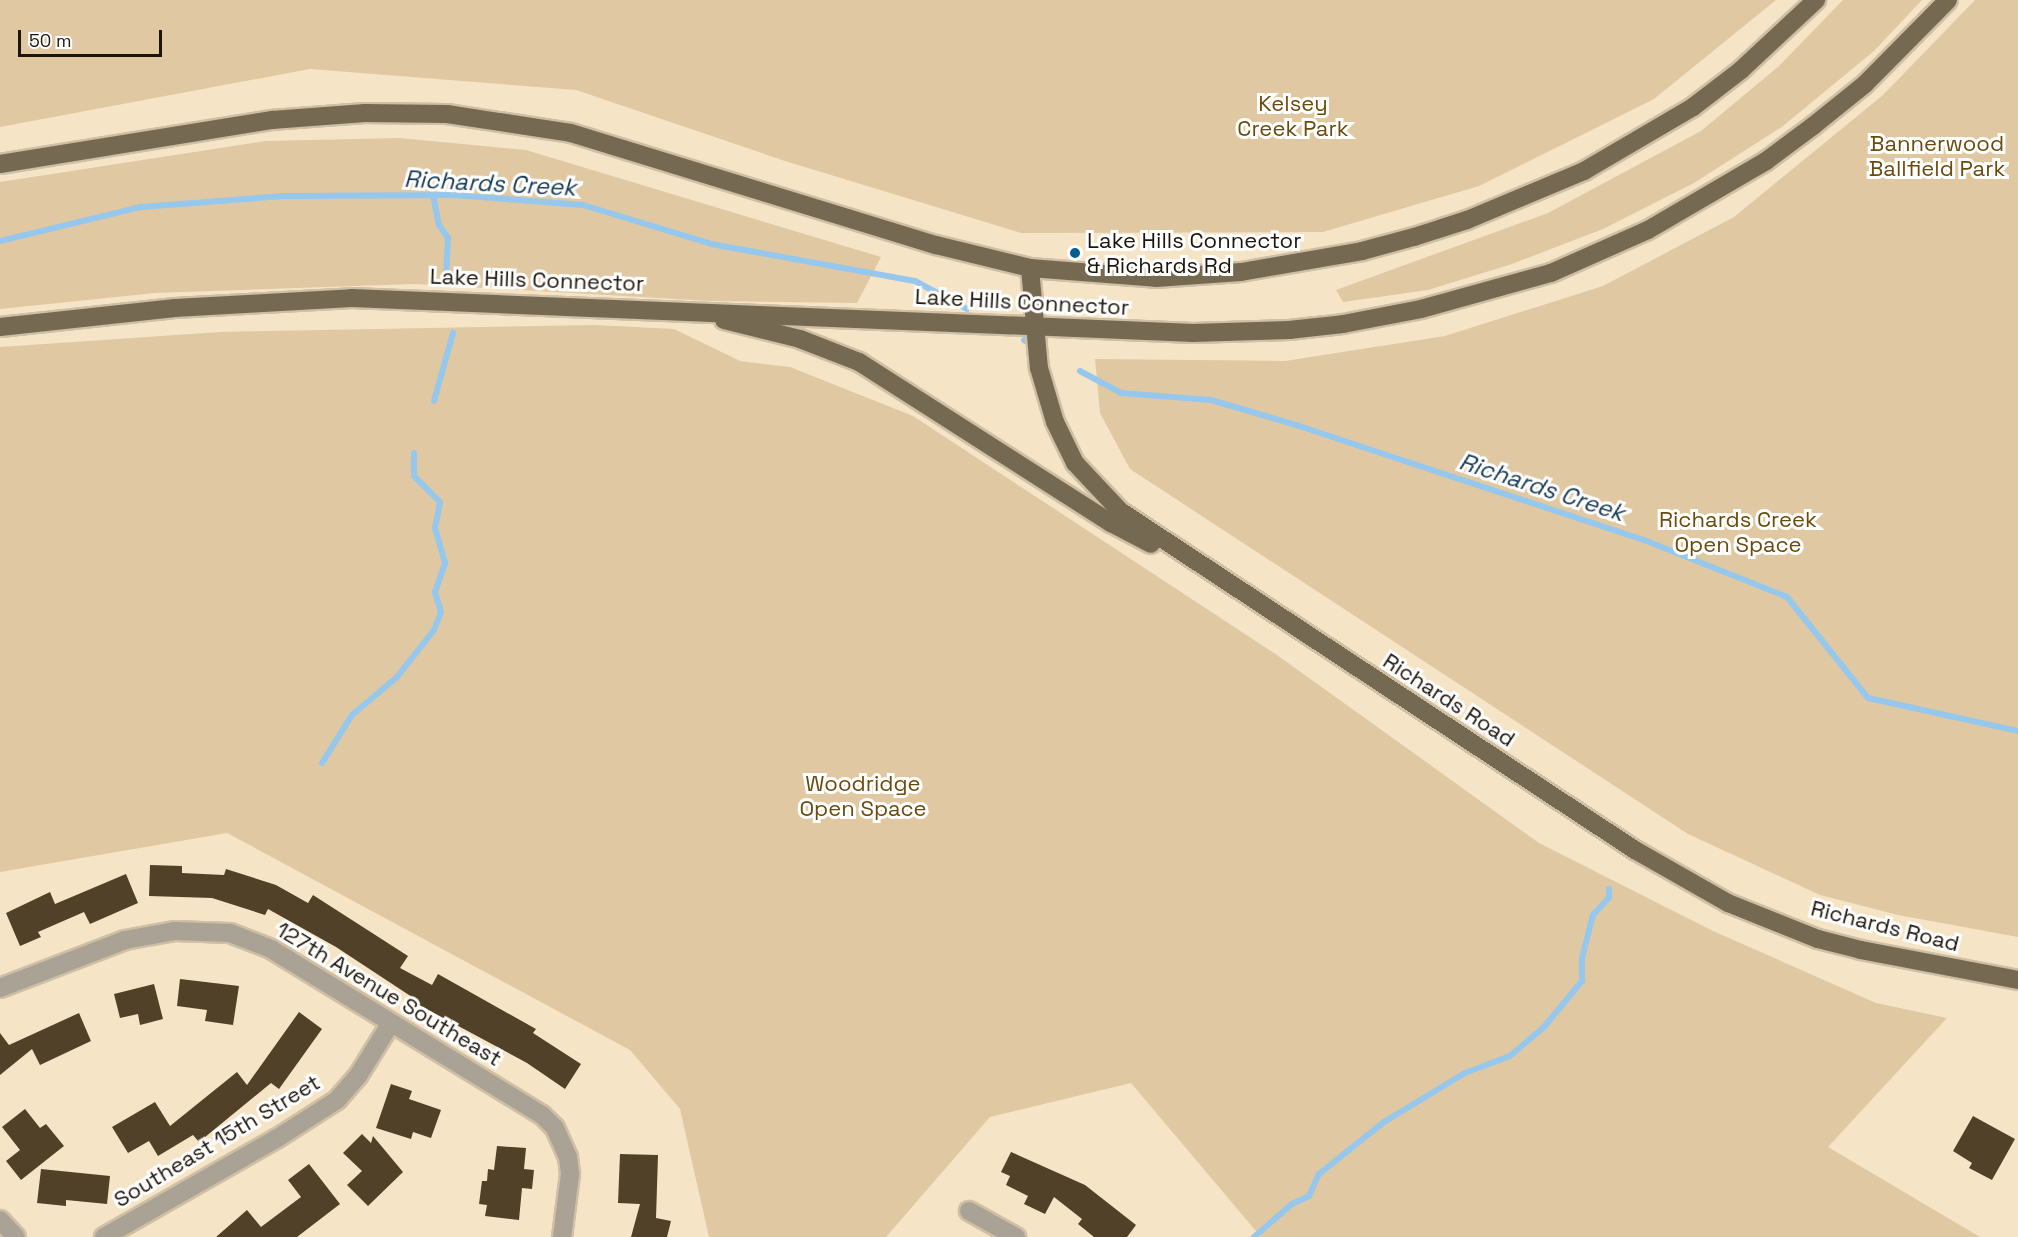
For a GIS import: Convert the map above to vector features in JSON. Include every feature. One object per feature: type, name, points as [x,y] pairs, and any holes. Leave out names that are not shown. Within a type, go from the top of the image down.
[{"type":"main road","name":"Lake Hills Connector","points":[[0,164],[272,120],[366,113],[447,114],[581,136],[936,244],[1030,268],[1156,278],[1241,272],[1362,251],[1467,219],[1584,171],[1633,146],[1741,70],[1816,0]]},
{"type":"main road","name":"Lake Hills Connector","points":[[0,327],[175,308],[352,298],[685,310],[1192,333],[1288,330],[1421,309],[1551,273],[1648,230],[1766,161],[1865,84],[1948,0]]},
{"type":"main road","name":"Richards Road","points":[[1030,268],[1034,327],[1046,395],[1075,463],[1120,511],[1635,850],[1728,903],[1818,939],[1861,950],[2018,980]]},
{"type":"main road","points":[[685,310],[800,339],[859,362],[1111,523],[1236,589]]},
{"type":"street","name":"127th Avenue Southeast","points":[[0,988],[77,956],[125,940],[174,931],[230,933],[304,967],[392,1023],[520,1099],[555,1128],[568,1157],[570,1174],[562,1237]]},
{"type":"street","name":"Southeast 15th Street","points":[[104,1237],[296,1127],[337,1100],[358,1076],[392,1023]]},
{"type":"street","points":[[969,1211],[1016,1237]]},
{"type":"street","points":[[0,1220],[16,1237]]},
{"type":"green space","name":"Kelsey Creek Park","points":[[0,0],[1776,0],[1654,99],[1479,186],[1323,232],[1021,233],[785,161],[576,90],[310,69],[0,127]]},
{"type":"green space","points":[[1843,0],[1922,0],[1874,51],[1783,126],[1694,183],[1603,229],[1512,264],[1428,290],[1343,302],[1336,290],[1548,213],[1701,131],[1779,66]]},
{"type":"green space","name":"Richards Creek Open Space","points":[[1975,0],[2018,0],[2018,937],[1898,915],[1820,895],[1688,834],[1130,469],[1100,413],[1095,359],[1285,361],[1445,336],[1603,286],[1734,217],[1883,95]]},
{"type":"green space","points":[[399,138],[526,150],[881,257],[857,303],[710,301],[415,284],[155,293],[0,309],[0,182],[266,141]]},
{"type":"green space","name":"Woodridge Open Space","points":[[594,325],[674,329],[740,361],[790,367],[913,416],[1277,655],[1539,843],[1713,931],[1876,1003],[1947,1018],[1828,1147],[1980,1237],[1261,1237],[1131,1083],[990,1117],[886,1237],[709,1237],[680,1109],[630,1050],[227,833],[0,872],[0,347],[220,332]]},
{"type":"building","points":[[150,865],[182,866],[182,873],[224,875],[226,869],[276,885],[308,903],[313,895],[408,956],[400,968],[432,985],[438,974],[536,1029],[533,1033],[581,1064],[565,1089],[527,1063],[410,1000],[412,997],[336,947],[268,909],[265,915],[212,898],[149,896]]},
{"type":"building","points":[[126,874],[138,903],[90,924],[84,912],[38,932],[41,937],[20,946],[6,913],[50,892],[55,904]]},
{"type":"building","points":[[180,979],[239,986],[233,1025],[205,1021],[207,1010],[177,1006]]},
{"type":"building","points":[[154,984],[163,1019],[140,1025],[138,1014],[120,1018],[114,994]]},
{"type":"building","points":[[299,1012],[322,1029],[279,1089],[271,1083],[199,1142],[193,1135],[158,1156],[149,1141],[128,1153],[112,1127],[155,1102],[170,1126],[237,1072],[247,1085]]},
{"type":"building","points":[[79,1013],[91,1041],[40,1065],[32,1049],[0,1075],[0,1033],[9,1045]]},
{"type":"building","points":[[391,1084],[412,1091],[409,1099],[441,1110],[431,1138],[413,1132],[411,1139],[376,1128]]},
{"type":"building","points":[[25,1109],[40,1128],[46,1124],[64,1146],[21,1180],[6,1161],[20,1150],[2,1127]]},
{"type":"building","points":[[1973,1116],[2015,1139],[1992,1180],[1969,1168],[1972,1163],[1953,1151]]},
{"type":"building","points":[[362,1134],[371,1143],[373,1136],[403,1172],[368,1206],[347,1185],[362,1171],[343,1153]]},
{"type":"building","points":[[497,1146],[526,1148],[524,1169],[534,1170],[532,1189],[522,1188],[519,1220],[485,1216],[487,1205],[479,1204],[482,1181],[487,1181],[488,1169],[494,1170]]},
{"type":"building","points":[[1011,1152],[1085,1185],[1136,1225],[1127,1237],[1094,1237],[1078,1224],[1082,1219],[1054,1197],[1045,1214],[1024,1204],[1028,1196],[1006,1185],[1010,1176],[1001,1172]]},
{"type":"building","points":[[620,1154],[658,1155],[656,1218],[671,1221],[667,1237],[631,1237],[640,1204],[618,1203]]},
{"type":"building","points":[[309,1164],[340,1204],[297,1237],[216,1237],[247,1210],[261,1227],[301,1197],[288,1180]]},
{"type":"building","points":[[41,1169],[110,1176],[107,1204],[66,1200],[66,1206],[37,1203]]},
{"type":"waterway","points":[[433,195],[439,225],[448,238],[446,273]]},
{"type":"waterway","name":"Richards Creek","points":[[0,241],[141,207],[283,196],[454,195],[583,205],[711,244],[915,281],[967,309]]},
{"type":"waterway","points":[[434,401],[453,333]]},
{"type":"waterway","name":"Richards Creek","points":[[1080,371],[1121,393],[1211,400],[1296,425],[1644,540],[1787,597],[1868,698],[2018,731]]},
{"type":"waterway","points":[[322,763],[352,715],[397,677],[434,630],[441,612],[435,592],[445,563],[435,528],[440,502],[414,476],[414,453]]},
{"type":"waterway","points":[[1254,1237],[1292,1204],[1309,1196],[1319,1174],[1384,1122],[1465,1073],[1510,1056],[1544,1027],[1582,981],[1582,958],[1593,915],[1609,897],[1609,889]]},
{"type":"place","name":"Lake Hills Connector & Richards Rd","points":[[1075,253]]},
{"type":"park label","name":"Bannerwood Ballfield Park","points":[[1937,156]]}]
